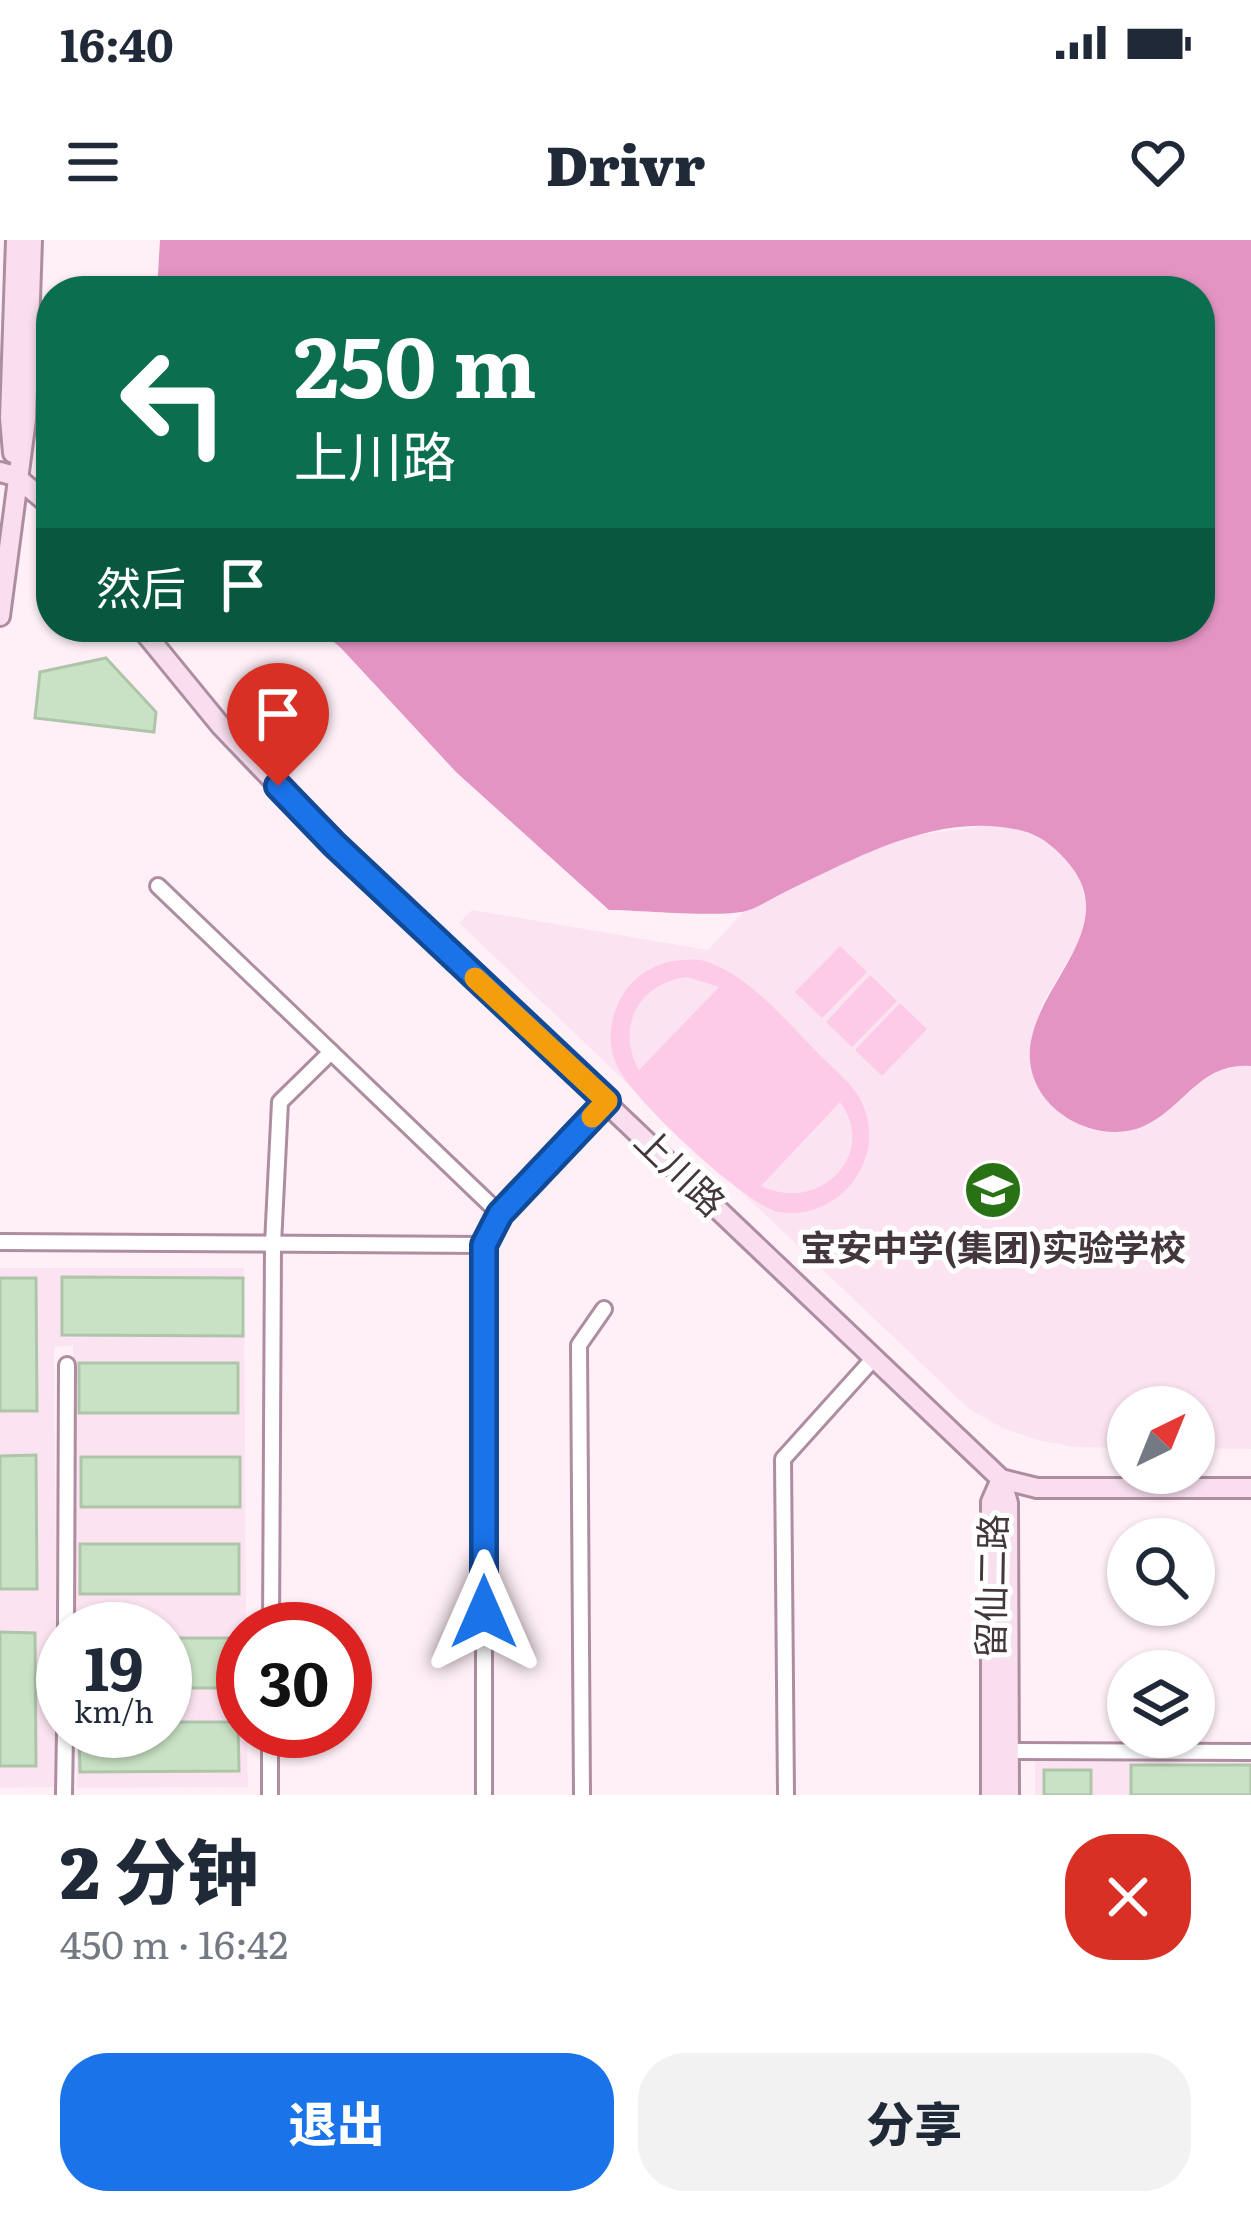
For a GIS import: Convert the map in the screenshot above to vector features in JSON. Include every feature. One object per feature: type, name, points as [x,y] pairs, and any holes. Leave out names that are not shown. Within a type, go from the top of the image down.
[{"type":"main road","points":[[0,616],[16,240]]},
{"type":"main road","points":[[8,474],[26,419],[32,240]]},
{"type":"main road","points":[[8,474],[36,495]]},
{"type":"main road","name":"上川路","points":[[152,642],[221,726],[334,844],[1001,1479]]},
{"type":"main road","points":[[1001,1479],[1036,1488],[1251,1488]]},
{"type":"main road","name":"留仙二路","points":[[1001,1479],[1009,1502],[1009,1795]]},
{"type":"main road","name":"留仙二路","points":[[991,1795],[991,1502],[1001,1479]]},
{"type":"street","points":[[158,886],[500,1214]]},
{"type":"street","points":[[271,1602],[273,1244],[280,1102],[331,1052]]},
{"type":"street","points":[[484,1795],[484,1245],[500,1214],[607,1101]]},
{"type":"street","points":[[0,1241],[484,1245]]},
{"type":"street","points":[[582,1795],[579,1345],[604,1309]]},
{"type":"street","points":[[786,1795],[783,1459],[874,1358]]},
{"type":"street","points":[[65,1602],[67,1365]]},
{"type":"street","points":[[1009,1750],[1251,1752]]},
{"type":"street","points":[[64,1795],[65,1758]]},
{"type":"street","points":[[270,1758],[270,1795]]},
{"type":"shaded area","points":[[160,240],[1251,240],[1251,1066],[1219,1071],[1158,1118],[1130,1130],[1086,1127],[1049,1103],[1030,1061],[1033,1032],[1075,948],[1085,921],[1085,893],[1060,853],[1019,830],[960,827],[903,839],[746,911],[609,910],[456,772],[334,642],[1215,642],[1215,276],[158,276]]},
{"type":"shaded area","name":"宝安中学(集团)实验学校","points":[[990,825],[1025,830],[1056,848],[1078,875],[1089,909],[1081,938],[1041,1006],[1030,1063],[1040,1091],[1060,1114],[1086,1128],[1116,1132],[1145,1126],[1209,1073],[1228,1065],[1251,1066],[1251,1449],[1215,1448],[1215,1386],[1107,1386],[1107,1448],[1037,1440],[969,1409],[459,923],[472,910],[708,950],[744,911],[897,838]]},
{"type":"shaded area","points":[[840,946],[867,972],[822,1018],[795,992]]},
{"type":"shaded area","points":[[688,960],[720,967],[754,990],[860,1099],[869,1126],[868,1146],[863,1166],[838,1197],[801,1213],[763,1205],[665,1124],[626,1081],[612,1051],[611,1027],[624,992],[652,968]],"holes":[[[687,977],[719,987],[639,1070],[630,1038],[636,1010],[656,988]],[[840,1102],[850,1122],[852,1141],[836,1174],[803,1192],[782,1193],[761,1186]]]},
{"type":"shaded area","points":[[870,975],[897,1001],[852,1047],[826,1022]]},
{"type":"shaded area","points":[[900,1003],[927,1029],[882,1076],[855,1050]]},
{"type":"shaded area","points":[[0,1268],[244,1268],[246,1602],[216,1602],[216,1758],[247,1758],[248,1787],[77,1788],[77,1758],[192,1758],[192,1602],[76,1602],[73,1345],[54,1347],[56,1602],[36,1602],[36,1758],[58,1758],[58,1787],[0,1788]]},
{"type":"shaded area","points":[[1035,1762],[1251,1762],[1251,1795],[1035,1795]]},
{"type":"building","points":[[106,658],[156,712],[154,732],[35,718],[40,672]]},
{"type":"building","points":[[62,1277],[243,1278],[243,1336],[62,1335]]},
{"type":"building","points":[[0,1278],[36,1278],[37,1411],[0,1411]]},
{"type":"building","points":[[79,1363],[238,1363],[238,1413],[79,1413]]},
{"type":"building","points":[[36,1455],[37,1589],[0,1589],[0,1456]]},
{"type":"building","points":[[81,1457],[240,1457],[240,1507],[81,1507]]},
{"type":"building","points":[[80,1544],[239,1544],[239,1594],[80,1594]]},
{"type":"building","points":[[0,1632],[35,1633],[36,1766],[0,1766]]},
{"type":"building","points":[[192,1638],[216,1638],[216,1688],[192,1688]]},
{"type":"building","points":[[192,1722],[216,1722],[216,1758],[239,1758],[239,1771],[80,1772],[80,1758],[192,1758]]},
{"type":"building","points":[[1131,1765],[1251,1765],[1251,1795],[1131,1795]]},
{"type":"building","points":[[1044,1770],[1091,1770],[1091,1795],[1044,1795]]},
{"type":"slow traffic","points":[[475,978],[607,1101],[592,1117]]},
{"type":"place","name":"宝安中学(集团)实验学校","points":[[993,1190]]},
{"type":"route","points":[[278,786],[607,1101],[500,1214],[484,1245],[484,1612]]}]
